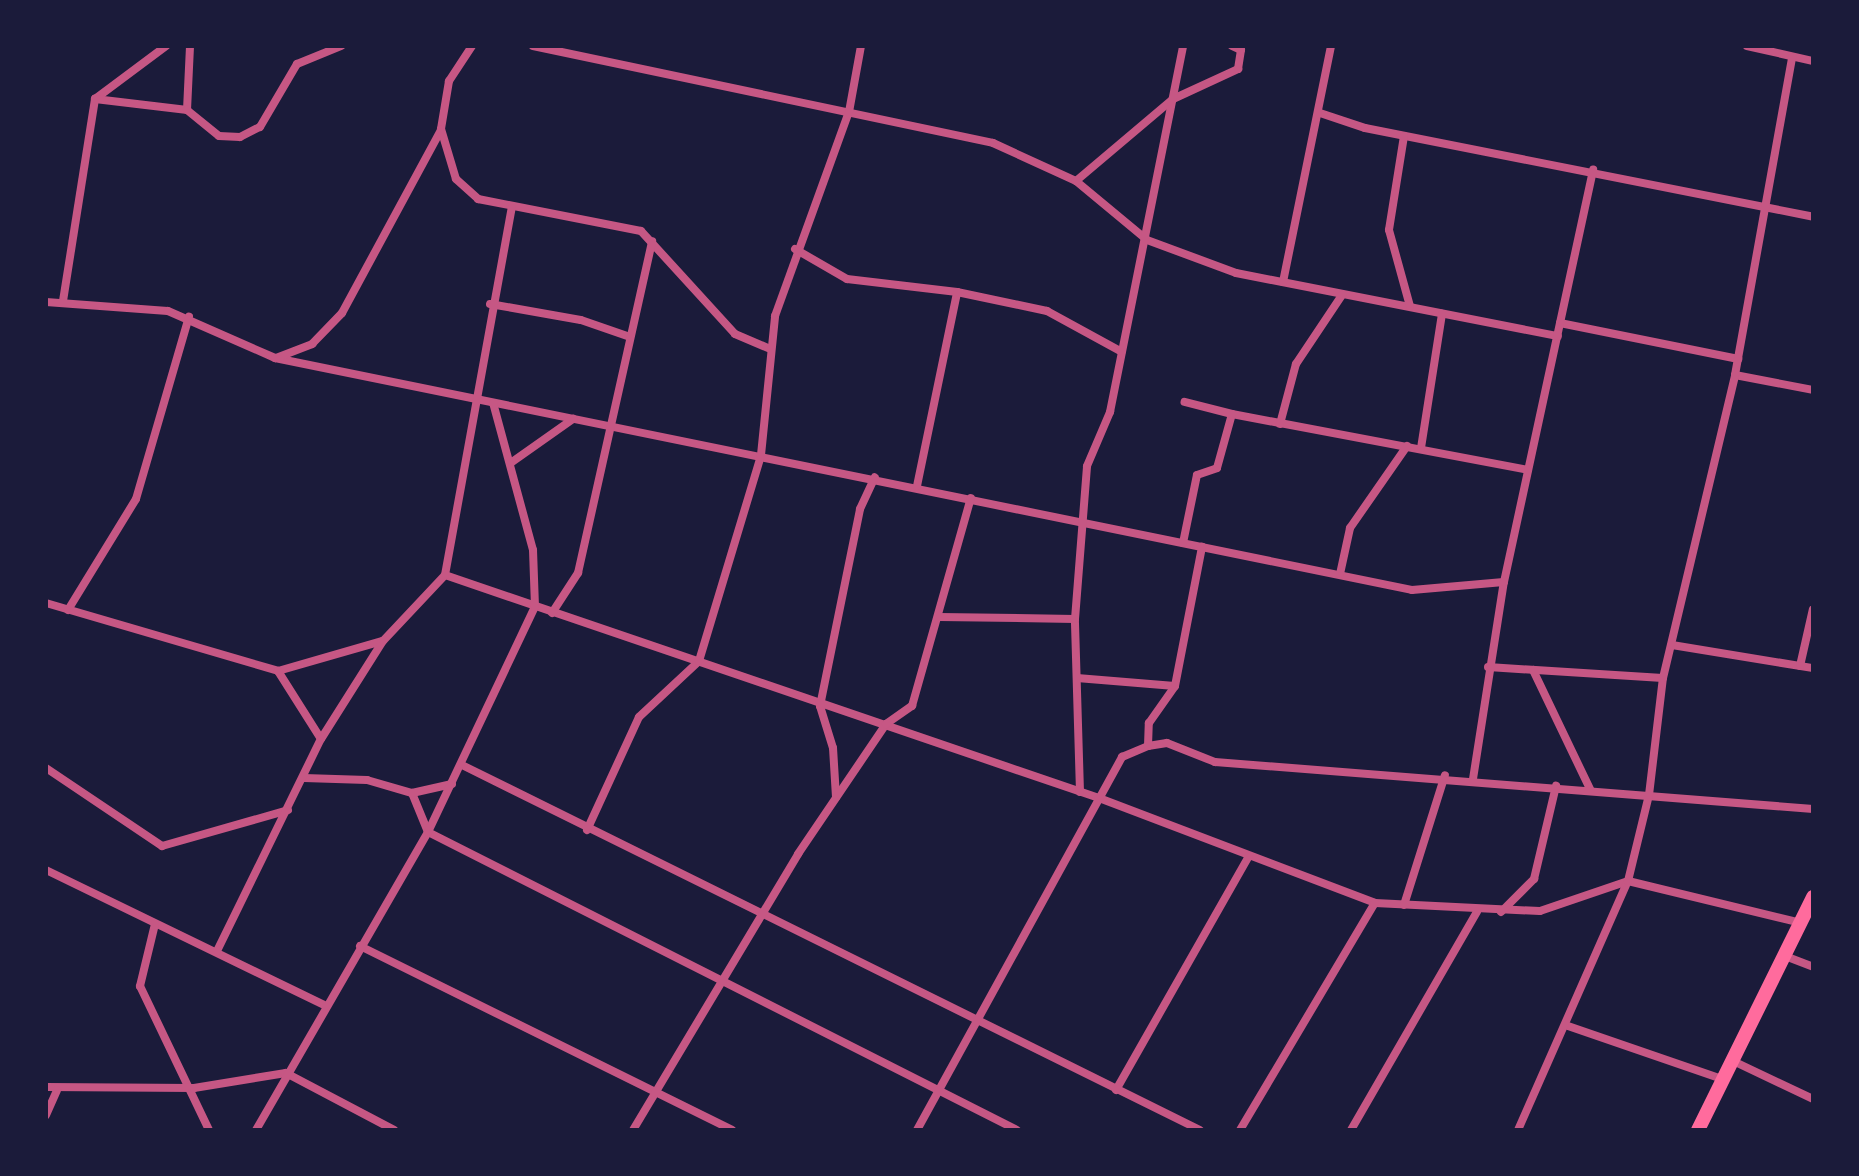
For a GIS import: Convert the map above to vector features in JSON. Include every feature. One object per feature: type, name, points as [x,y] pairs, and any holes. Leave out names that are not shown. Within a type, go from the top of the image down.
[{"type":"main road","points":[[1698,1130],[1813,897]]},
{"type":"street","points":[[63,301],[95,99],[166,46]]},
{"type":"street","points":[[187,110],[190,46]]},
{"type":"street","points":[[95,99],[187,110],[219,136],[240,137],[260,127],[297,64],[341,46]]},
{"type":"street","points":[[275,358],[312,344],[342,313],[441,129],[449,81],[472,46]]},
{"type":"street","points":[[533,46],[849,112],[1022,152],[1076,181],[1147,240],[1283,282],[1558,336]]},
{"type":"street","points":[[587,830],[639,717],[699,661],[761,455],[770,349],[795,249],[849,112],[861,46]]},
{"type":"street","points":[[1080,792],[1075,619],[1087,520],[1087,466],[1110,412],[1147,240],[1183,46]]},
{"type":"street","points":[[1076,181],[1173,99],[1238,69],[1241,50],[1232,46]]},
{"type":"street","points":[[1283,282],[1320,113],[1331,46]]},
{"type":"street","points":[[1747,46],[1813,61]]},
{"type":"street","points":[[1518,1130],[1568,1026],[1628,881],[1649,795],[1663,678],[1735,375],[1760,206],[1792,57]]},
{"type":"street","points":[[1320,113],[1404,136],[1593,170],[1813,217]]},
{"type":"street","points":[[441,129],[456,179],[478,199],[512,208],[629,225],[652,241],[735,334],[770,349]]},
{"type":"street","points":[[1404,136],[1389,230],[1410,306]]},
{"type":"street","points":[[1473,779],[1488,667],[1504,582],[1593,170]]},
{"type":"street","points":[[217,951],[321,739],[383,641],[445,575],[472,398],[486,365],[490,304],[512,208]]},
{"type":"street","points":[[552,613],[578,573],[652,241]]},
{"type":"street","points":[[795,249],[847,279],[957,292],[1047,311],[1122,352]]},
{"type":"street","points":[[917,486],[957,292]]},
{"type":"street","points":[[1280,424],[1296,364],[1342,295]]},
{"type":"street","points":[[46,302],[63,301],[189,317],[275,358],[1087,520],[1412,590],[1504,582]]},
{"type":"street","points":[[490,304],[581,320],[630,337]]},
{"type":"street","points":[[1421,448],[1442,314]]},
{"type":"street","points":[[68,610],[136,499],[189,317]]},
{"type":"street","points":[[1560,323],[1738,359]]},
{"type":"street","points":[[1735,375],[1813,390]]},
{"type":"street","points":[[1185,402],[1280,424],[1528,470]]},
{"type":"street","points":[[256,1130],[324,1005],[464,766],[535,607],[533,550],[512,462],[493,403]]},
{"type":"street","points":[[1183,543],[1197,475],[1217,468],[1232,414]]},
{"type":"street","points":[[512,462],[573,419]]},
{"type":"street","points":[[1340,574],[1350,528],[1407,446]]},
{"type":"street","points":[[836,798],[833,748],[820,706],[860,509],[875,477]]},
{"type":"street","points":[[633,1130],[836,798],[886,724],[912,706],[971,498]]},
{"type":"street","points":[[1148,746],[1149,723],[1175,686],[1202,547]]},
{"type":"street","points":[[445,575],[699,661],[820,706],[886,724],[1099,798],[1375,903],[1500,913],[1589,900],[1628,881],[1801,923]]},
{"type":"street","points":[[46,603],[278,671],[383,641]]},
{"type":"street","points":[[1800,666],[1813,609]]},
{"type":"street","points":[[939,617],[1075,619]]},
{"type":"street","points":[[1672,645],[1813,668]]},
{"type":"street","points":[[1488,667],[1663,678]]},
{"type":"street","points":[[1533,670],[1590,789]]},
{"type":"street","points":[[278,671],[321,739]]},
{"type":"street","points":[[1077,678],[1175,686]]},
{"type":"street","points":[[917,1130],[979,1023],[1122,757],[1148,746],[1167,743],[1215,762],[1445,775],[1813,809]]},
{"type":"street","points":[[464,766],[761,918],[1200,1130]]},
{"type":"street","points":[[46,768],[162,846],[288,810]]},
{"type":"street","points":[[1404,905],[1445,775]]},
{"type":"street","points":[[304,778],[367,780],[412,793],[452,784]]},
{"type":"street","points":[[1500,913],[1534,879],[1556,786]]},
{"type":"street","points":[[412,793],[428,832],[721,985],[1017,1130]]},
{"type":"street","points":[[1116,1090],[1249,856]]},
{"type":"street","points":[[46,870],[324,1005]]},
{"type":"street","points":[[1240,1130],[1375,903]]},
{"type":"street","points":[[1351,1130],[1477,912]]},
{"type":"street","points":[[155,924],[140,986],[194,1088],[209,1130]]},
{"type":"street","points":[[360,946],[732,1130]]},
{"type":"street","points":[[1785,956],[1813,967]]},
{"type":"street","points":[[1568,1026],[1725,1080]]},
{"type":"street","points":[[1733,1061],[1813,1099]]},
{"type":"street","points":[[46,1087],[57,1090],[194,1088],[286,1073],[394,1130]]},
{"type":"street","points":[[46,1115],[57,1090]]}]
